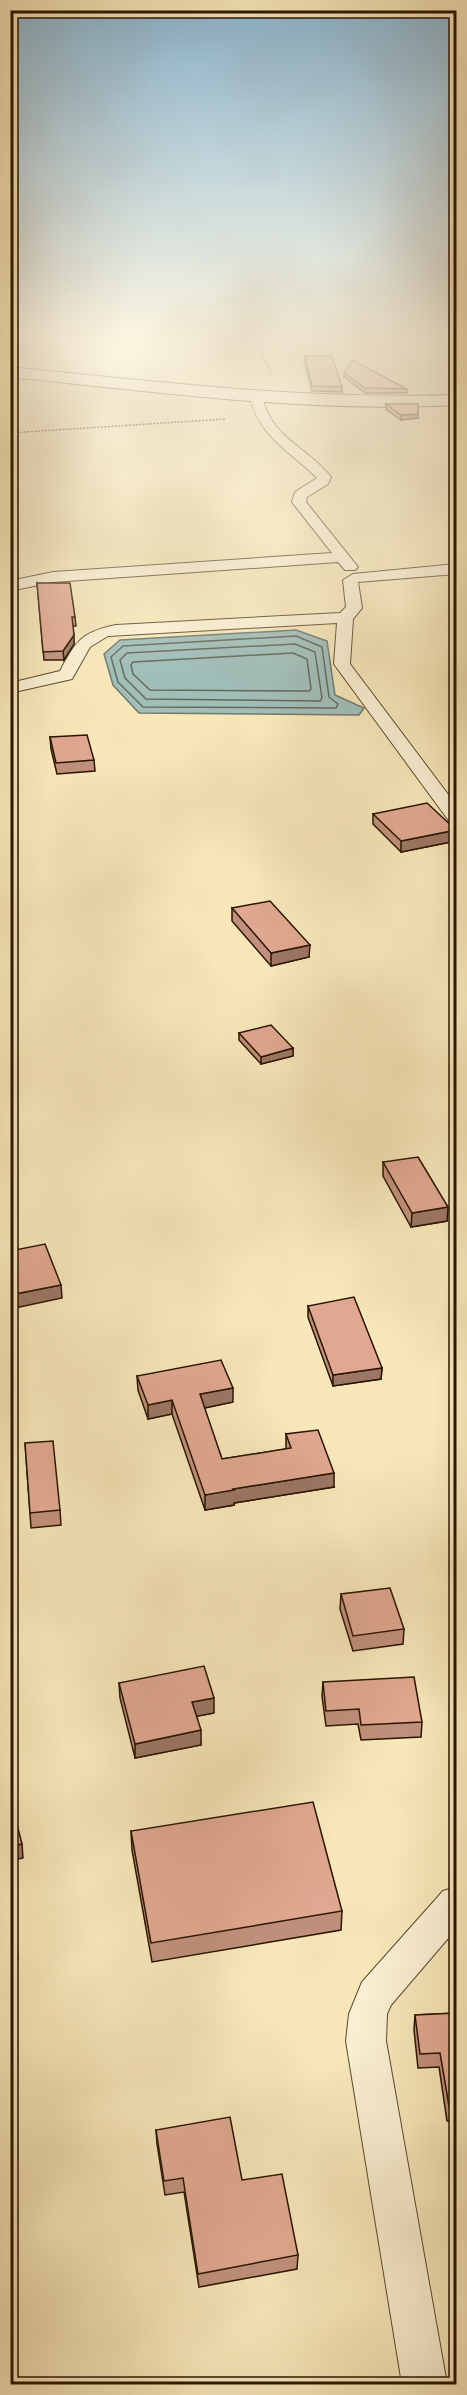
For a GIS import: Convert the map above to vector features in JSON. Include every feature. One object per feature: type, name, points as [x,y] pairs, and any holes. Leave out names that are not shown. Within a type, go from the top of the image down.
[{"type":"street","points":[[294,450],[324,477],[323,481],[298,498],[358,577]]},
{"type":"street","points":[[10,586],[53,577],[343,557]]},
{"type":"street","points":[[456,569],[358,577],[350,583],[354,608],[345,618],[342,664],[456,817]]},
{"type":"street","points":[[10,688],[66,675],[86,639],[96,633],[345,618]]},
{"type":"street","points":[[424,2385],[366,2041],[368,2013],[376,1994],[456,1904]]},
{"type":"water","points":[[296,630],[327,641],[335,695],[364,708],[359,715],[139,713],[113,685],[104,654],[120,640]]},
{"type":"building","points":[[37,583],[70,583],[75,617],[72,617],[74,635],[63,651],[43,652]]},
{"type":"building","points":[[87,735],[94,760],[56,763],[50,737]]},
{"type":"building","points":[[427,803],[456,830],[401,841],[373,814]]},
{"type":"building","points":[[270,901],[310,945],[271,953],[232,908]]},
{"type":"building","points":[[271,1025],[293,1048],[261,1057],[239,1033]]},
{"type":"building","points":[[418,1157],[448,1207],[412,1213],[383,1162]]},
{"type":"building","points":[[45,1244],[61,1285],[10,1295],[10,1251]]},
{"type":"building","points":[[354,1297],[382,1368],[333,1375],[308,1306]]},
{"type":"building","points":[[221,1360],[233,1388],[200,1394],[222,1459],[291,1448],[286,1434],[318,1430],[334,1473],[205,1495],[172,1400],[148,1405],[137,1376]]},
{"type":"building","points":[[53,1441],[60,1510],[30,1513],[25,1443]]},
{"type":"building","points":[[390,1588],[404,1629],[353,1636],[341,1594]]},
{"type":"building","points":[[204,1666],[214,1698],[192,1702],[201,1730],[135,1744],[119,1683]]},
{"type":"building","points":[[414,1677],[422,1722],[361,1725],[359,1709],[326,1711],[323,1682]]},
{"type":"building","points":[[10,1797],[22,1844],[10,1846]]},
{"type":"building","points":[[313,1802],[342,1911],[151,1943],[131,1831]]},
{"type":"building","points":[[10,1917],[14,1917],[17,1951],[10,1952]]},
{"type":"building","points":[[456,2013],[456,2106],[449,2106],[440,2053],[420,2054],[415,2015]]},
{"type":"building","points":[[230,2117],[242,2180],[282,2174],[298,2255],[198,2274],[183,2178],[164,2181],[156,2130]]}]
